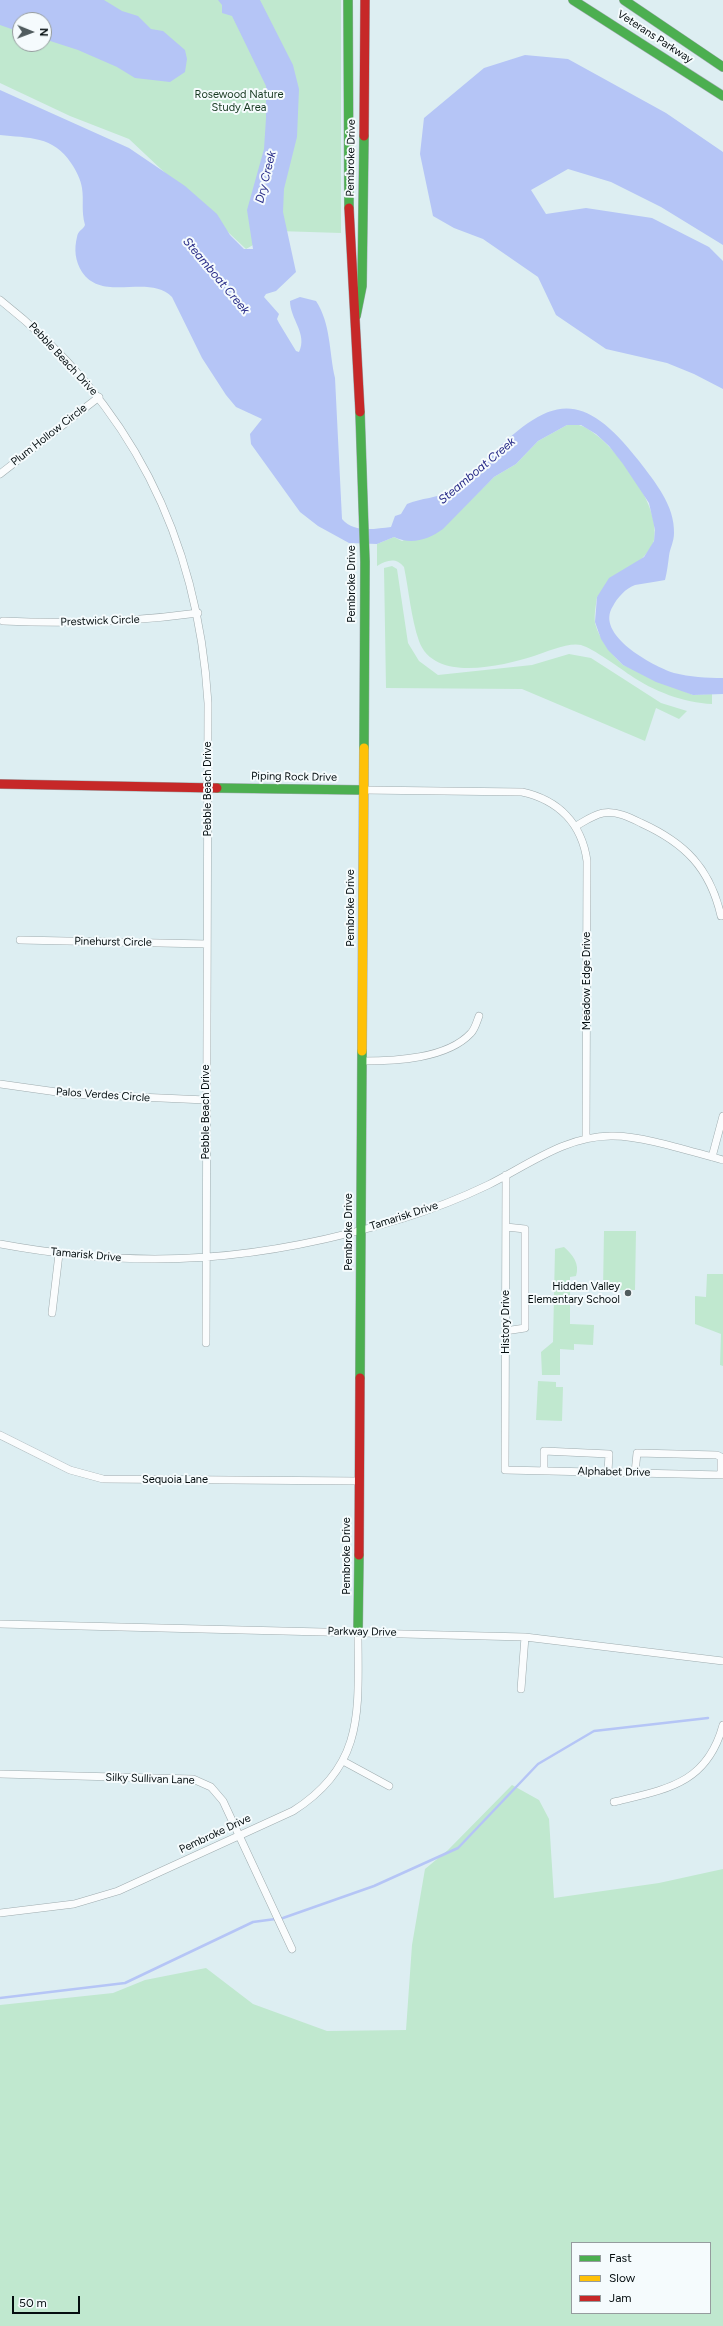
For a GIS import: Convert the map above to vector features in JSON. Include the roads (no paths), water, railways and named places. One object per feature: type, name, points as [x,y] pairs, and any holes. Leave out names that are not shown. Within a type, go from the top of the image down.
[{"type":"street","name":"Pembroke Drive","points":[[0,1913],[51,1908],[96,1899],[118,1891],[293,1811],[306,1803],[331,1779],[343,1761],[352,1740],[358,1711],[365,562],[362,514],[356,316],[352,288],[347,142],[348,0]]},
{"type":"street","name":"Pembroke Drive","points":[[356,316],[362,286],[365,0]]},
{"type":"street","name":"Veterans Parkway","points":[[573,0],[723,96]]},
{"type":"street","name":"Veterans Parkway","points":[[624,0],[723,67]]},
{"type":"street","name":"Pebble Beach Drive","points":[[0,300],[52,344],[99,397],[137,453],[167,514],[182,553],[198,613],[206,668],[208,703],[205,1259],[206,1343]]},
{"type":"street","name":"Plum Hollow Circle","points":[[0,474],[99,397]]},
{"type":"street","name":"Prestwick Circle","points":[[3,621],[86,623],[130,621],[198,613]]},
{"type":"street","name":"Piping Rock Drive","points":[[0,784],[522,792],[535,794],[553,803],[569,817],[576,826]]},
{"type":"street","points":[[576,826],[593,816],[613,812],[623,814],[672,838],[684,848],[704,871],[712,886],[721,916]]},
{"type":"street","name":"Meadow Edge Drive","points":[[576,826],[585,848],[587,862],[586,1138]]},
{"type":"street","name":"Pinehurst Circle","points":[[20,940],[207,944]]},
{"type":"street","points":[[362,1061],[410,1059],[448,1048],[473,1031],[479,1016]]},
{"type":"street","name":"Palos Verdes Circle","points":[[0,1084],[86,1096],[206,1100]]},
{"type":"street","points":[[712,1157],[723,1116]]},
{"type":"street","name":"Tamarisk Drive","points":[[0,1244],[59,1254],[143,1260],[205,1259],[292,1247],[361,1230],[454,1200],[559,1148],[586,1138],[614,1136],[631,1137],[723,1160]]},
{"type":"street","name":"History Drive","points":[[505,1470],[506,1175]]},
{"type":"street","points":[[506,1227],[525,1229],[525,1328],[506,1331]]},
{"type":"street","points":[[52,1313],[59,1254]]},
{"type":"street","name":"Sequoia Lane","points":[[0,1435],[70,1470],[103,1479],[359,1481]]},
{"type":"street","points":[[544,1470],[544,1451],[578,1452],[609,1454],[608,1472]]},
{"type":"street","points":[[635,1473],[637,1453],[717,1455],[721,1457],[722,1475]]},
{"type":"street","name":"Alphabet Drive","points":[[505,1470],[722,1475]]},
{"type":"street","name":"Parkway Drive","points":[[0,1624],[525,1637],[723,1661]]},
{"type":"street","points":[[521,1689],[525,1637]]},
{"type":"street","points":[[614,1802],[660,1791],[686,1780],[696,1772],[714,1751],[723,1725]]},
{"type":"street","points":[[343,1761],[389,1786]]},
{"type":"street","name":"Silky Sullivan Lane","points":[[0,1774],[193,1779],[203,1782],[218,1793],[240,1836],[292,1949]]},
{"type":"water","points":[[0,0],[104,0],[122,11],[138,16],[151,29],[163,31],[185,50],[187,59],[185,72],[170,82],[135,78],[117,67],[78,50],[52,42],[52,12],[12,12],[12,29],[0,25]]},
{"type":"water","points":[[218,0],[260,0],[293,65],[299,89],[297,137],[284,189],[283,212],[296,272],[276,291],[266,294],[264,297],[279,314],[277,319],[279,323],[296,351],[299,352],[301,345],[300,333],[290,301],[300,297],[316,301],[321,310],[329,338],[335,378],[342,519],[358,528],[371,529],[391,527],[395,516],[401,514],[407,504],[441,495],[456,488],[478,466],[525,425],[543,414],[561,409],[579,410],[597,419],[617,436],[639,461],[668,504],[673,523],[674,536],[665,580],[635,585],[625,591],[613,606],[609,617],[612,628],[618,638],[628,648],[653,664],[674,673],[723,678],[723,694],[693,695],[656,682],[623,665],[608,650],[601,639],[595,622],[597,597],[609,578],[644,557],[654,541],[655,530],[649,503],[623,464],[609,446],[596,434],[581,425],[567,425],[538,441],[516,464],[494,477],[443,529],[431,536],[413,541],[407,541],[394,537],[377,544],[349,543],[318,526],[300,512],[251,444],[250,434],[262,419],[236,407],[226,395],[202,358],[172,297],[162,290],[151,287],[102,286],[91,281],[82,272],[78,264],[75,250],[79,231],[85,225],[82,188],[78,175],[64,154],[48,143],[30,138],[0,135],[0,90],[129,148],[185,186],[217,214],[230,235],[244,249],[253,249],[247,210],[264,149],[266,86],[232,16],[222,13],[222,5]]},
{"type":"water","points":[[525,55],[568,59],[666,113],[723,152],[723,245],[661,207],[611,182],[568,169],[531,190],[546,214],[586,208],[652,218],[709,247],[723,261],[723,389],[694,374],[667,363],[606,349],[556,315],[538,277],[483,239],[454,228],[433,216],[420,154],[424,118],[484,68]]},
{"type":"waterway","points":[[0,1998],[125,1983],[253,1922],[283,1918],[374,1886],[458,1848],[538,1764],[594,1731],[708,1718]]},
{"type":"place","name":"Hidden Valley Elementary School","points":[[628,1293]]},
{"type":"park label","name":"Rosewood Nature Study Area","points":[[239,101]]},
{"type":"water label","name":"Dry Creek","points":[[266,177]]},
{"type":"water label","name":"Steamboat Creek","points":[[216,276]]},
{"type":"water label","name":"Steamboat Creek","points":[[477,471]]}]
